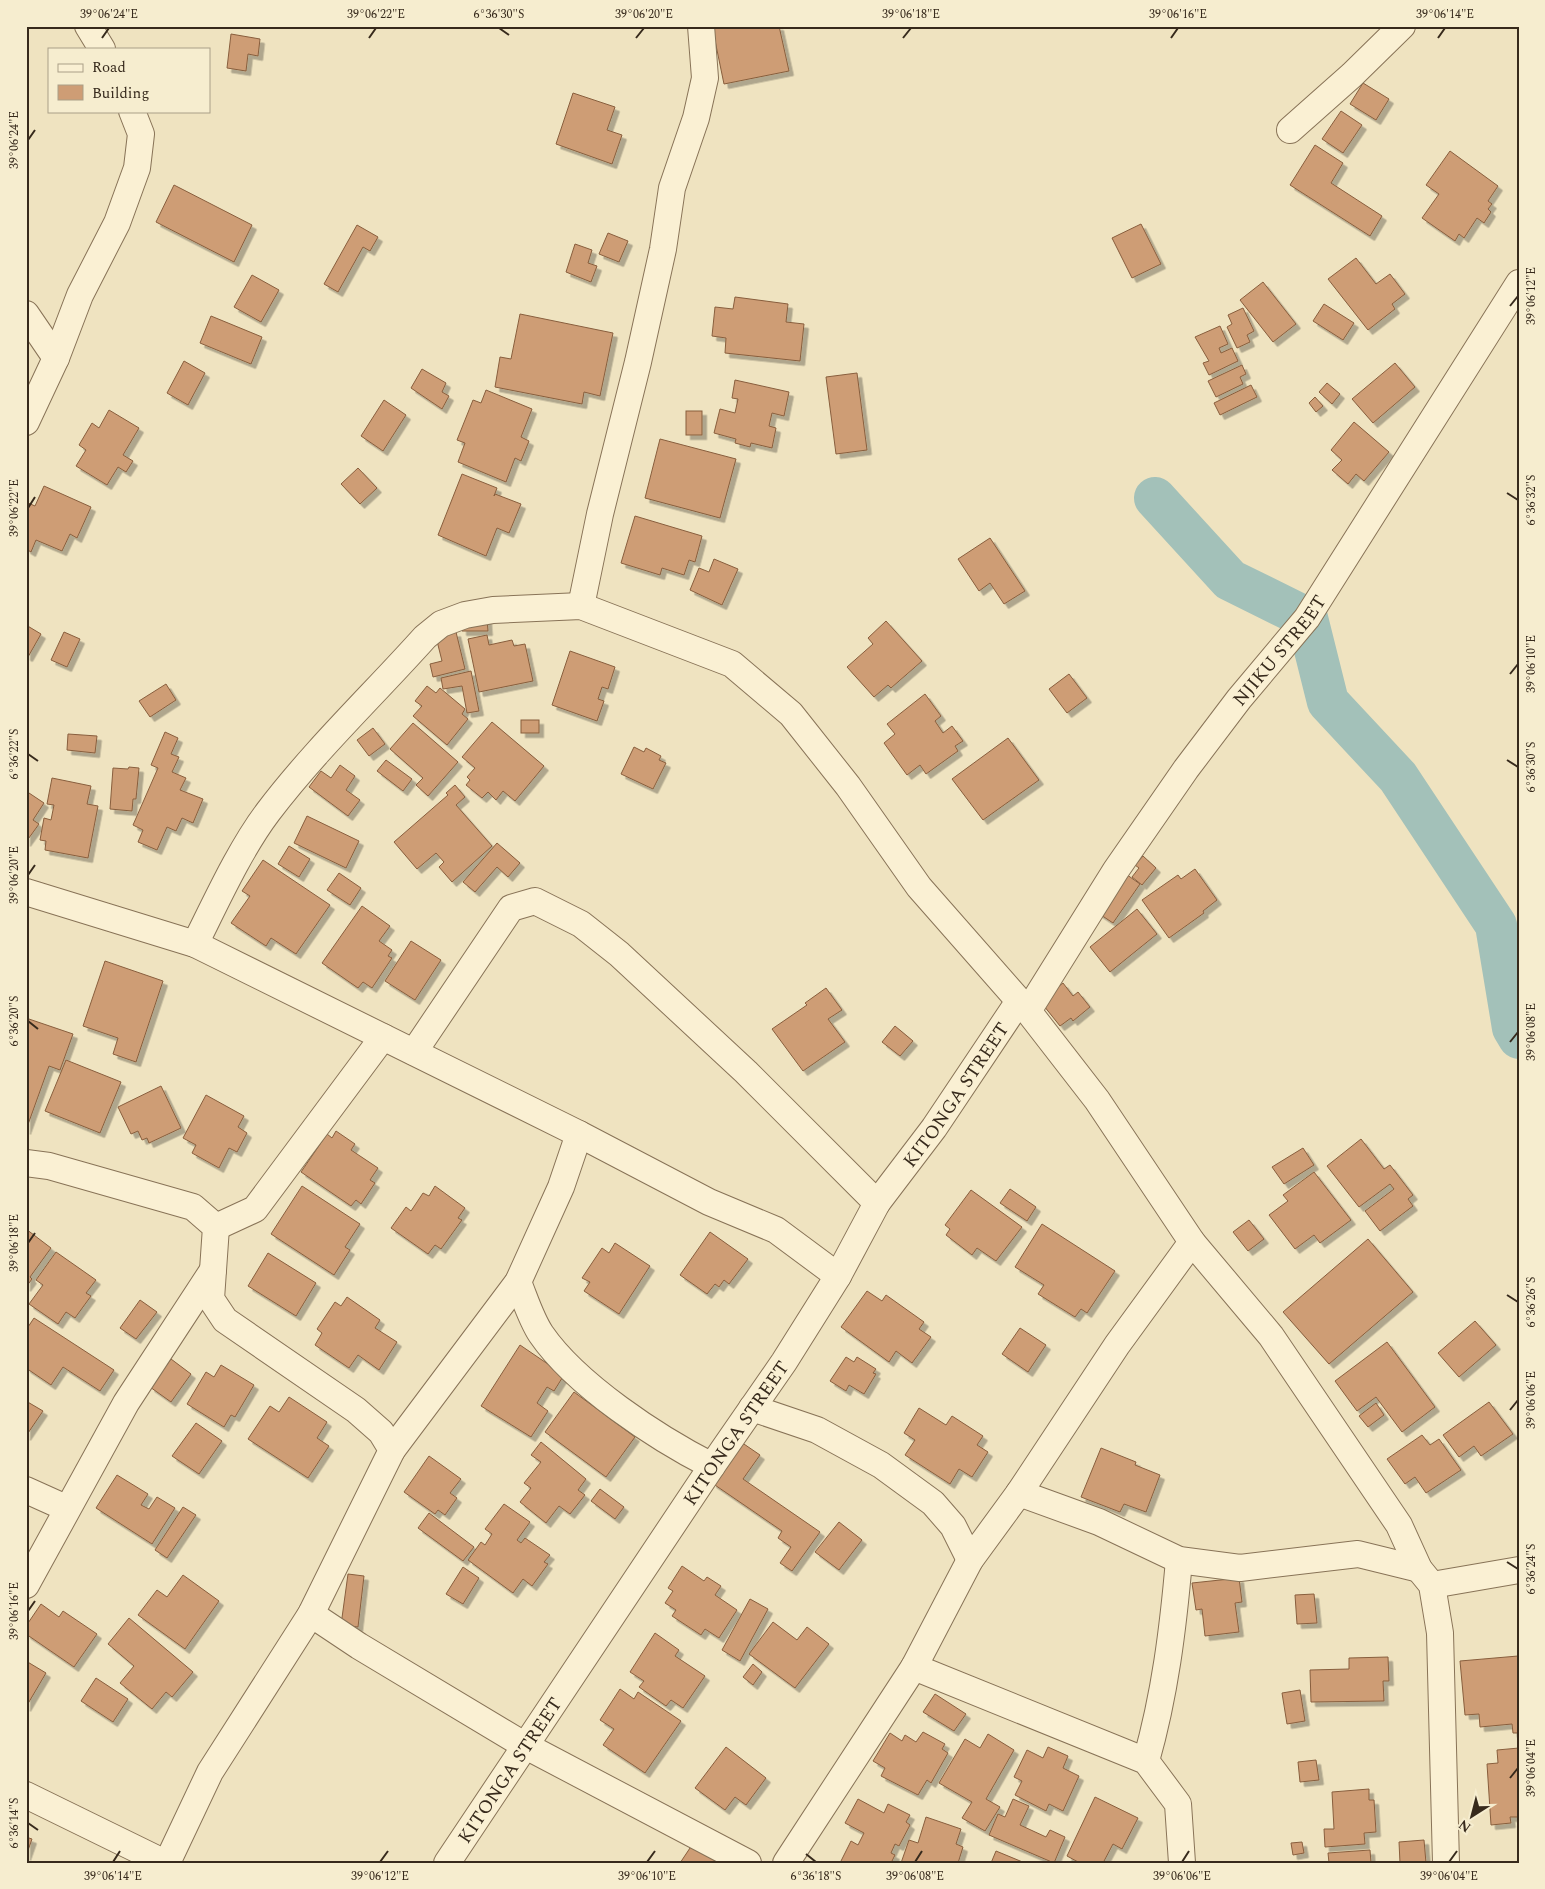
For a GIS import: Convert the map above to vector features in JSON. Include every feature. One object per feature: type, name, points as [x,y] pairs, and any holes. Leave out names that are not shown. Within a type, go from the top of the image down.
[{"type":"street","points":[[88,26],[101,48]]},
{"type":"street","points":[[581,606],[600,514],[638,362],[661,259],[672,188],[698,110],[705,78],[701,26]]},
{"type":"street","points":[[1290,130],[1402,26]]},
{"type":"street","points":[[26,422],[56,358],[80,295],[117,223],[137,168],[141,134],[132,112]]},
{"type":"street","name":"NJIKU STREET","points":[[1024,1006],[1186,769],[1239,699],[1307,618],[1442,407],[1519,282]]},
{"type":"street","points":[[26,314],[56,358]]},
{"type":"street","points":[[195,944],[223,887],[268,813],[334,735],[425,637],[441,624],[465,615],[493,610],[581,606],[732,664],[791,714],[848,786],[919,888],[1024,1006],[1098,1100],[1192,1242],[1271,1336],[1399,1525],[1425,1577],[1440,1633],[1446,1863]]},
{"type":"street","points":[[26,892],[195,944],[579,1134],[709,1202],[776,1230],[838,1276]]},
{"type":"street","points":[[414,1052],[511,908],[535,901],[581,924],[619,954],[746,1072],[877,1203]]},
{"type":"street","name":"KITONGA STREET","points":[[448,1863],[524,1745],[784,1362],[838,1276],[877,1203],[1024,1006]]},
{"type":"street","points":[[216,1227],[255,1209],[383,1037]]},
{"type":"street","points":[[27,1798],[166,1863],[210,1772],[310,1614],[392,1450],[518,1282],[561,1187],[579,1134]]},
{"type":"street","points":[[26,1163],[49,1166],[193,1207],[216,1227]]},
{"type":"street","points":[[216,1227],[211,1299],[225,1320],[356,1410],[381,1432],[392,1450]]},
{"type":"street","points":[[786,1863],[914,1667],[970,1560],[1019,1493],[1117,1345],[1192,1242]]},
{"type":"street","points":[[26,1585],[66,1508],[126,1403],[213,1270]]},
{"type":"street","points":[[518,1282],[541,1334],[582,1381],[679,1449],[712,1466]]},
{"type":"street","points":[[752,1408],[817,1430],[881,1465],[933,1502],[953,1526],[970,1560]]},
{"type":"street","points":[[26,1490],[66,1508]]},
{"type":"street","points":[[1019,1493],[1099,1522],[1179,1560],[1240,1568],[1358,1554],[1425,1577],[1519,1570]]},
{"type":"street","points":[[1146,1761],[1158,1719],[1171,1647],[1179,1560]]},
{"type":"street","points":[[310,1614],[358,1646],[524,1745],[748,1863]]},
{"type":"street","points":[[914,1667],[1146,1761],[1178,1804],[1182,1863]]},
{"type":"building","points":[[712,26],[779,26],[789,71],[724,84]]},
{"type":"building","points":[[231,34],[260,39],[258,56],[248,54],[246,71],[227,68]]},
{"type":"building","points":[[1363,83],[1389,99],[1376,120],[1350,104]]},
{"type":"building","points":[[573,93],[615,107],[607,130],[622,135],[612,164],[556,144]]},
{"type":"building","points":[[1341,111],[1362,125],[1343,153],[1322,139]]},
{"type":"building","points":[[1315,145],[1343,163],[1331,183],[1382,216],[1370,236],[1290,185]]},
{"type":"building","points":[[1450,151],[1498,186],[1488,201],[1492,204],[1488,209],[1491,212],[1484,223],[1477,218],[1464,238],[1459,234],[1455,241],[1422,218],[1439,194],[1426,185]]},
{"type":"building","points":[[174,185],[252,225],[234,262],[156,222]]},
{"type":"building","points":[[1141,224],[1161,264],[1132,278],[1112,238]]},
{"type":"building","points":[[357,225],[378,237],[370,251],[363,247],[338,292],[324,284]]},
{"type":"building","points":[[608,233],[628,241],[619,262],[599,254]]},
{"type":"building","points":[[575,244],[592,250],[588,263],[597,266],[591,282],[566,272]]},
{"type":"building","points":[[1356,258],[1376,284],[1390,274],[1405,294],[1392,304],[1395,309],[1368,330],[1328,279]]},
{"type":"building","points":[[252,275],[279,290],[261,322],[234,307]]},
{"type":"building","points":[[1263,282],[1296,324],[1273,342],[1240,300]]},
{"type":"building","points":[[735,297],[788,304],[786,322],[804,324],[800,361],[725,353],[726,338],[712,336],[715,307],[733,309]]},
{"type":"building","points":[[1324,304],[1354,323],[1343,340],[1313,321]]},
{"type":"building","points":[[1243,308],[1254,331],[1247,335],[1250,342],[1237,348],[1227,327],[1232,324],[1228,315]]},
{"type":"building","points":[[520,314],[613,333],[600,396],[584,392],[582,404],[495,387],[500,357],[511,359]]},
{"type":"building","points":[[211,316],[262,337],[251,364],[200,343]]},
{"type":"building","points":[[1220,326],[1228,344],[1219,348],[1221,353],[1232,348],[1238,361],[1209,375],[1203,363],[1209,361],[1195,337]]},
{"type":"building","points":[[184,361],[205,373],[188,405],[167,393]]},
{"type":"building","points":[[1395,363],[1415,387],[1373,423],[1352,399]]},
{"type":"building","points":[[1242,365],[1246,374],[1240,377],[1243,384],[1216,397],[1208,381]]},
{"type":"building","points":[[422,369],[446,383],[442,392],[449,396],[442,409],[411,388]]},
{"type":"building","points":[[857,373],[867,450],[836,454],[826,377]]},
{"type":"building","points":[[735,380],[789,392],[784,416],[772,413],[769,426],[776,428],[772,448],[751,443],[750,447],[735,443],[736,439],[714,433],[720,409],[735,413],[738,399],[732,398]]},
{"type":"building","points":[[1327,383],[1340,394],[1332,404],[1319,392]]},
{"type":"building","points":[[1251,385],[1257,397],[1220,415],[1214,403]]},
{"type":"building","points":[[486,390],[532,409],[521,437],[529,441],[521,461],[515,458],[506,482],[458,462],[465,443],[457,440],[473,400],[481,403]]},
{"type":"building","points":[[1315,397],[1323,406],[1316,412],[1309,403]]},
{"type":"building","points":[[384,400],[406,415],[383,451],[361,436]]},
{"type":"building","points":[[109,410],[139,428],[123,455],[133,461],[126,472],[118,467],[107,485],[76,466],[86,450],[79,445],[92,423],[99,428]]},
{"type":"building","points":[[686,411],[702,411],[702,435],[686,435]]},
{"type":"building","points":[[1354,422],[1389,452],[1364,481],[1356,474],[1348,484],[1332,470],[1342,460],[1331,450]]},
{"type":"building","points":[[660,439],[736,459],[720,518],[645,498]]},
{"type":"building","points":[[358,468],[377,488],[360,504],[341,484]]},
{"type":"building","points":[[462,474],[497,488],[494,496],[495,494],[521,504],[509,533],[497,528],[486,556],[438,535]]},
{"type":"building","points":[[44,486],[91,507],[77,538],[70,534],[62,551],[36,540],[31,552],[26,549],[26,502],[35,506]]},
{"type":"building","points":[[635,516],[702,536],[695,562],[689,560],[684,575],[662,568],[660,575],[621,563]]},
{"type":"building","points":[[990,538],[1025,591],[1004,604],[990,583],[979,591],[958,559]]},
{"type":"building","points":[[714,559],[738,569],[722,605],[690,590],[699,568],[709,572]]},
{"type":"building","points":[[487,619],[488,631],[462,631],[462,620]]},
{"type":"building","points":[[886,621],[922,661],[891,688],[888,685],[874,697],[847,667],[873,644],[868,638]]},
{"type":"building","points":[[26,625],[41,634],[28,657],[26,656]]},
{"type":"building","points":[[64,632],[80,639],[67,667],[51,660]]},
{"type":"building","points":[[456,632],[465,669],[433,677],[430,664],[442,661],[436,637]]},
{"type":"building","points":[[487,635],[489,645],[512,640],[514,646],[525,644],[533,681],[479,692],[468,639]]},
{"type":"building","points":[[570,651],[615,667],[608,689],[602,687],[598,699],[604,701],[597,721],[552,705]]},
{"type":"building","points":[[471,671],[479,711],[467,713],[462,686],[443,689],[441,678]]},
{"type":"building","points":[[1069,674],[1087,698],[1067,713],[1049,689]]},
{"type":"building","points":[[166,684],[176,700],[150,717],[139,701]]},
{"type":"building","points":[[427,686],[436,693],[440,688],[465,709],[462,714],[468,719],[447,745],[413,716],[422,706],[415,701]]},
{"type":"building","points":[[925,694],[941,716],[935,721],[943,733],[952,726],[963,741],[955,746],[958,751],[926,774],[920,765],[907,775],[884,743],[895,734],[887,724]]},
{"type":"building","points":[[521,720],[539,720],[539,733],[521,733]]},
{"type":"building","points":[[492,722],[544,766],[515,801],[503,791],[496,800],[488,792],[482,798],[466,785],[470,780],[467,777],[475,768],[462,757]]},
{"type":"building","points":[[413,723],[458,762],[428,796],[416,785],[423,778],[390,749]]},
{"type":"building","points":[[373,728],[385,744],[369,756],[357,740]]},
{"type":"building","points":[[165,732],[178,738],[171,754],[179,757],[172,772],[186,778],[180,790],[203,799],[193,823],[182,818],[176,831],[167,827],[157,850],[138,842],[143,830],[133,825],[158,768],[151,765]]},
{"type":"building","points":[[68,734],[97,736],[95,753],[67,750]]},
{"type":"building","points":[[1008,738],[1039,780],[983,820],[952,779]]},
{"type":"building","points":[[634,747],[644,752],[646,748],[661,756],[659,760],[666,763],[653,789],[621,774]]},
{"type":"building","points":[[386,760],[412,779],[403,791],[377,771]]},
{"type":"building","points":[[340,765],[355,776],[346,790],[360,800],[348,816],[309,787],[321,771],[331,778]]},
{"type":"building","points":[[129,767],[139,768],[136,799],[133,799],[132,811],[110,809],[113,768],[128,769]]},
{"type":"building","points":[[52,778],[91,786],[87,804],[98,806],[88,858],[45,850],[46,841],[40,840],[44,818],[51,820],[54,805],[47,804]]},
{"type":"building","points":[[455,785],[465,797],[456,805],[492,846],[452,882],[439,867],[444,862],[436,853],[417,869],[394,842],[448,795],[446,793]]},
{"type":"building","points":[[26,791],[44,803],[33,820],[39,824],[26,842]]},
{"type":"building","points":[[307,816],[359,841],[346,868],[294,843]]},
{"type":"building","points":[[497,843],[520,863],[508,877],[497,867],[475,892],[463,882]]},
{"type":"building","points":[[289,846],[310,859],[299,877],[278,864]]},
{"type":"building","points":[[1143,856],[1156,868],[1142,885],[1132,877],[1139,868],[1135,865]]},
{"type":"building","points":[[263,860],[330,905],[296,954],[271,938],[266,946],[231,923],[250,896],[242,891]]},
{"type":"building","points":[[1195,869],[1217,900],[1203,911],[1204,913],[1169,938],[1142,900],[1178,875],[1181,879]]},
{"type":"building","points":[[1123,872],[1140,884],[1113,923],[1095,911]]},
{"type":"building","points":[[339,873],[361,888],[350,905],[327,890]]},
{"type":"building","points":[[362,906],[390,926],[379,941],[392,950],[388,956],[392,958],[372,988],[363,982],[358,988],[322,963]]},
{"type":"building","points":[[1137,909],[1157,934],[1110,972],[1090,947]]},
{"type":"building","points":[[411,941],[441,960],[415,1000],[385,981]]},
{"type":"building","points":[[105,961],[163,981],[136,1062],[113,1054],[118,1038],[83,1026]]},
{"type":"building","points":[[1063,983],[1073,996],[1078,992],[1090,1007],[1073,1021],[1071,1018],[1060,1026],[1040,1001]]},
{"type":"building","points":[[826,988],[842,1010],[828,1019],[845,1042],[803,1071],[772,1029],[807,1005],[805,1003]]},
{"type":"building","points":[[26,1018],[73,1034],[60,1070],[49,1066],[26,1130]]},
{"type":"building","points":[[895,1026],[913,1041],[900,1056],[882,1042]]},
{"type":"building","points":[[66,1060],[121,1082],[100,1133],[45,1111]]},
{"type":"building","points":[[161,1086],[181,1128],[149,1143],[147,1138],[142,1140],[138,1131],[131,1134],[118,1107]]},
{"type":"building","points":[[206,1095],[244,1116],[238,1127],[247,1133],[237,1152],[229,1148],[219,1168],[192,1153],[196,1145],[183,1138]]},
{"type":"building","points":[[336,1131],[355,1144],[351,1150],[378,1168],[370,1180],[375,1183],[361,1204],[356,1200],[351,1206],[301,1172],[327,1134],[332,1138]]},
{"type":"building","points":[[1361,1139],[1384,1169],[1390,1165],[1413,1195],[1408,1199],[1413,1206],[1380,1231],[1365,1211],[1394,1189],[1390,1184],[1359,1207],[1327,1166]]},
{"type":"building","points":[[1303,1148],[1314,1165],[1284,1184],[1272,1167]]},
{"type":"building","points":[[1314,1172],[1351,1220],[1320,1243],[1314,1235],[1295,1249],[1269,1215],[1288,1201],[1283,1195]]},
{"type":"building","points":[[302,1186],[360,1224],[345,1247],[350,1250],[334,1275],[271,1234]]},
{"type":"building","points":[[435,1186],[465,1208],[458,1218],[462,1220],[441,1249],[435,1245],[428,1254],[391,1228],[406,1207],[411,1211],[423,1193],[429,1196]]},
{"type":"building","points":[[1010,1189],[1036,1207],[1027,1221],[1000,1203]]},
{"type":"building","points":[[971,1190],[1022,1227],[996,1261],[977,1248],[972,1255],[946,1235],[950,1229],[945,1225]]},
{"type":"building","points":[[1249,1220],[1264,1239],[1248,1251],[1233,1232]]},
{"type":"building","points":[[1042,1224],[1115,1271],[1087,1313],[1081,1309],[1075,1317],[1038,1294],[1044,1285],[1015,1267]]},
{"type":"building","points":[[26,1229],[51,1248],[30,1277],[32,1279],[26,1287]]},
{"type":"building","points":[[710,1232],[748,1259],[729,1284],[724,1280],[719,1287],[715,1284],[707,1294],[680,1275]]},
{"type":"building","points":[[1368,1239],[1413,1292],[1329,1364],[1283,1312]]},
{"type":"building","points":[[615,1243],[650,1266],[619,1314],[584,1291],[590,1282],[582,1278],[602,1248],[609,1253]]},
{"type":"building","points":[[56,1252],[96,1280],[86,1293],[91,1296],[75,1318],[66,1312],[58,1324],[29,1304],[43,1285],[36,1280]]},
{"type":"building","points":[[268,1253],[316,1283],[296,1316],[248,1286]]},
{"type":"building","points":[[867,1291],[882,1301],[886,1295],[924,1322],[919,1329],[931,1337],[912,1363],[896,1351],[889,1362],[841,1327]]},
{"type":"building","points":[[347,1297],[380,1320],[375,1328],[397,1342],[379,1370],[358,1355],[349,1368],[315,1345],[322,1333],[317,1329],[335,1302],[341,1306]]},
{"type":"building","points":[[140,1300],[157,1312],[136,1339],[120,1328]]},
{"type":"building","points":[[34,1318],[114,1370],[100,1391],[63,1367],[51,1385],[26,1368],[26,1330]]},
{"type":"building","points":[[1475,1321],[1496,1345],[1459,1377],[1438,1353]]},
{"type":"building","points":[[1020,1328],[1046,1345],[1028,1372],[1002,1354]]},
{"type":"building","points":[[1387,1342],[1435,1407],[1402,1432],[1376,1397],[1357,1411],[1335,1381]]},
{"type":"building","points":[[520,1345],[564,1375],[554,1391],[547,1387],[537,1403],[548,1411],[531,1437],[481,1406]]},
{"type":"building","points":[[846,1357],[854,1362],[857,1357],[876,1369],[873,1373],[876,1374],[864,1394],[849,1385],[846,1391],[830,1381]]},
{"type":"building","points":[[171,1359],[191,1374],[171,1402],[150,1387]]},
{"type":"building","points":[[221,1365],[254,1385],[235,1417],[231,1415],[224,1427],[187,1404],[206,1372],[214,1377]]},
{"type":"building","points":[[574,1392],[635,1437],[606,1477],[545,1432]]},
{"type":"building","points":[[289,1397],[327,1422],[317,1438],[329,1446],[308,1478],[248,1439],[270,1406],[279,1412]]},
{"type":"building","points":[[26,1401],[43,1411],[26,1436]]},
{"type":"building","points":[[1489,1402],[1513,1434],[1481,1456],[1474,1446],[1459,1457],[1443,1435]]},
{"type":"building","points":[[1376,1403],[1384,1415],[1368,1427],[1359,1416]]},
{"type":"building","points":[[919,1408],[946,1425],[952,1416],[983,1436],[977,1445],[988,1452],[972,1477],[959,1469],[950,1484],[905,1455],[915,1440],[904,1433]]},
{"type":"building","points":[[196,1423],[222,1441],[199,1474],[172,1456]]},
{"type":"building","points":[[1422,1435],[1430,1445],[1439,1439],[1461,1470],[1426,1493],[1415,1477],[1405,1484],[1387,1459]]},
{"type":"building","points":[[541,1442],[586,1479],[578,1490],[585,1495],[570,1514],[559,1506],[546,1523],[520,1502],[531,1488],[524,1483],[541,1462],[531,1455]]},
{"type":"building","points":[[741,1442],[760,1455],[743,1479],[820,1532],[792,1571],[780,1563],[791,1547],[778,1538],[782,1531],[712,1483]]},
{"type":"building","points":[[1101,1448],[1136,1462],[1135,1465],[1160,1475],[1146,1512],[1124,1504],[1120,1512],[1081,1497]]},
{"type":"building","points":[[429,1456],[461,1479],[450,1493],[457,1498],[445,1515],[438,1510],[435,1514],[404,1492]]},
{"type":"building","points":[[117,1475],[148,1494],[141,1505],[149,1509],[157,1497],[175,1508],[152,1544],[96,1508]]},
{"type":"building","points":[[600,1489],[624,1507],[615,1519],[591,1501]]},
{"type":"building","points":[[504,1504],[530,1522],[517,1540],[521,1543],[525,1538],[550,1555],[544,1562],[548,1564],[532,1586],[523,1579],[513,1593],[468,1560],[481,1542],[485,1545],[492,1534],[485,1529]]},
{"type":"building","points":[[183,1507],[196,1515],[167,1558],[155,1550]]},
{"type":"building","points":[[429,1513],[474,1547],[463,1561],[418,1528]]},
{"type":"building","points":[[839,1522],[862,1540],[839,1570],[815,1552]]},
{"type":"building","points":[[682,1566],[704,1581],[707,1577],[721,1586],[715,1595],[737,1610],[719,1638],[705,1629],[701,1635],[672,1616],[676,1610],[665,1603],[673,1591],[668,1588]]},
{"type":"building","points":[[463,1567],[479,1578],[463,1604],[446,1594]]},
{"type":"building","points":[[348,1574],[364,1576],[358,1627],[341,1625]]},
{"type":"building","points":[[183,1575],[219,1601],[185,1649],[138,1615],[157,1590],[167,1597]]},
{"type":"building","points":[[1239,1578],[1242,1602],[1235,1603],[1239,1632],[1205,1636],[1202,1609],[1196,1610],[1192,1583]]},
{"type":"building","points":[[1314,1594],[1317,1623],[1297,1624],[1295,1595]]},
{"type":"building","points":[[750,1599],[768,1609],[740,1661],[722,1650]]},
{"type":"building","points":[[41,1604],[59,1617],[63,1611],[97,1634],[74,1667],[26,1634],[26,1626]]},
{"type":"building","points":[[129,1618],[193,1672],[172,1697],[166,1692],[152,1709],[120,1683],[134,1666],[108,1644]]},
{"type":"building","points":[[773,1622],[797,1640],[807,1627],[829,1644],[795,1688],[749,1654]]},
{"type":"building","points":[[655,1633],[679,1650],[675,1656],[705,1676],[683,1708],[671,1700],[666,1706],[639,1687],[644,1681],[630,1672]]},
{"type":"building","points":[[1518,1656],[1519,1733],[1513,1733],[1512,1724],[1480,1727],[1479,1714],[1465,1715],[1460,1661]]},
{"type":"building","points":[[1388,1657],[1389,1681],[1383,1681],[1384,1701],[1311,1702],[1310,1670],[1349,1669],[1349,1658]]},
{"type":"building","points":[[26,1661],[46,1673],[26,1707]]},
{"type":"building","points":[[753,1664],[762,1672],[753,1685],[743,1677]]},
{"type":"building","points":[[96,1678],[128,1699],[113,1722],[81,1701]]},
{"type":"building","points":[[620,1689],[634,1699],[638,1692],[681,1721],[645,1773],[603,1745],[614,1729],[600,1720]]},
{"type":"building","points":[[1300,1690],[1305,1721],[1287,1724],[1282,1693]]},
{"type":"building","points":[[935,1694],[966,1714],[954,1731],[923,1712]]},
{"type":"building","points":[[923,1732],[945,1744],[942,1749],[948,1753],[931,1783],[927,1780],[918,1795],[881,1776],[885,1768],[873,1761],[890,1733],[902,1741],[905,1735],[916,1742]]},
{"type":"building","points":[[988,1734],[1014,1750],[986,1799],[1000,1807],[985,1831],[962,1818],[972,1802],[939,1783],[965,1739],[980,1748]]},
{"type":"building","points":[[726,1747],[766,1778],[746,1805],[735,1797],[725,1810],[695,1788]]},
{"type":"building","points":[[1048,1747],[1068,1756],[1063,1768],[1079,1776],[1063,1811],[1049,1804],[1046,1811],[1015,1795],[1022,1781],[1014,1777],[1027,1750],[1043,1758]]},
{"type":"building","points":[[1519,1748],[1519,1817],[1510,1817],[1511,1823],[1491,1825],[1487,1764],[1498,1763],[1497,1750]]},
{"type":"building","points":[[1316,1760],[1319,1780],[1300,1782],[1298,1762]]},
{"type":"building","points":[[1369,1789],[1369,1800],[1374,1800],[1376,1832],[1364,1833],[1365,1844],[1325,1847],[1324,1829],[1334,1829],[1332,1792]]},
{"type":"building","points":[[1095,1797],[1138,1818],[1122,1849],[1113,1844],[1103,1863],[1080,1863],[1067,1856]]},
{"type":"building","points":[[858,1799],[884,1813],[888,1804],[910,1815],[906,1822],[910,1825],[899,1846],[895,1844],[891,1853],[895,1855],[891,1863],[840,1863],[851,1841],[858,1845],[864,1833],[845,1823]]},
{"type":"building","points":[[1013,1799],[1029,1806],[1020,1825],[1046,1837],[1050,1830],[1065,1837],[1054,1863],[989,1835],[998,1814],[1005,1817]]},
{"type":"building","points":[[926,1817],[961,1829],[956,1844],[963,1847],[958,1863],[901,1863],[909,1840],[918,1843]]},
{"type":"building","points":[[26,1837],[32,1839],[26,1856]]},
{"type":"building","points":[[1424,1840],[1426,1863],[1400,1863],[1399,1842]]},
{"type":"building","points":[[694,1842],[726,1863],[680,1863]]},
{"type":"building","points":[[1302,1842],[1304,1853],[1293,1855],[1291,1843]]},
{"type":"building","points":[[1370,1850],[1371,1863],[1329,1863],[1328,1853]]},
{"type":"building","points":[[996,1851],[1025,1863],[991,1863]]},
{"type":"waterway","points":[[1155,498],[1230,580],[1307,618],[1328,702],[1398,777],[1496,925],[1513,1028],[1519,1038]]}]
